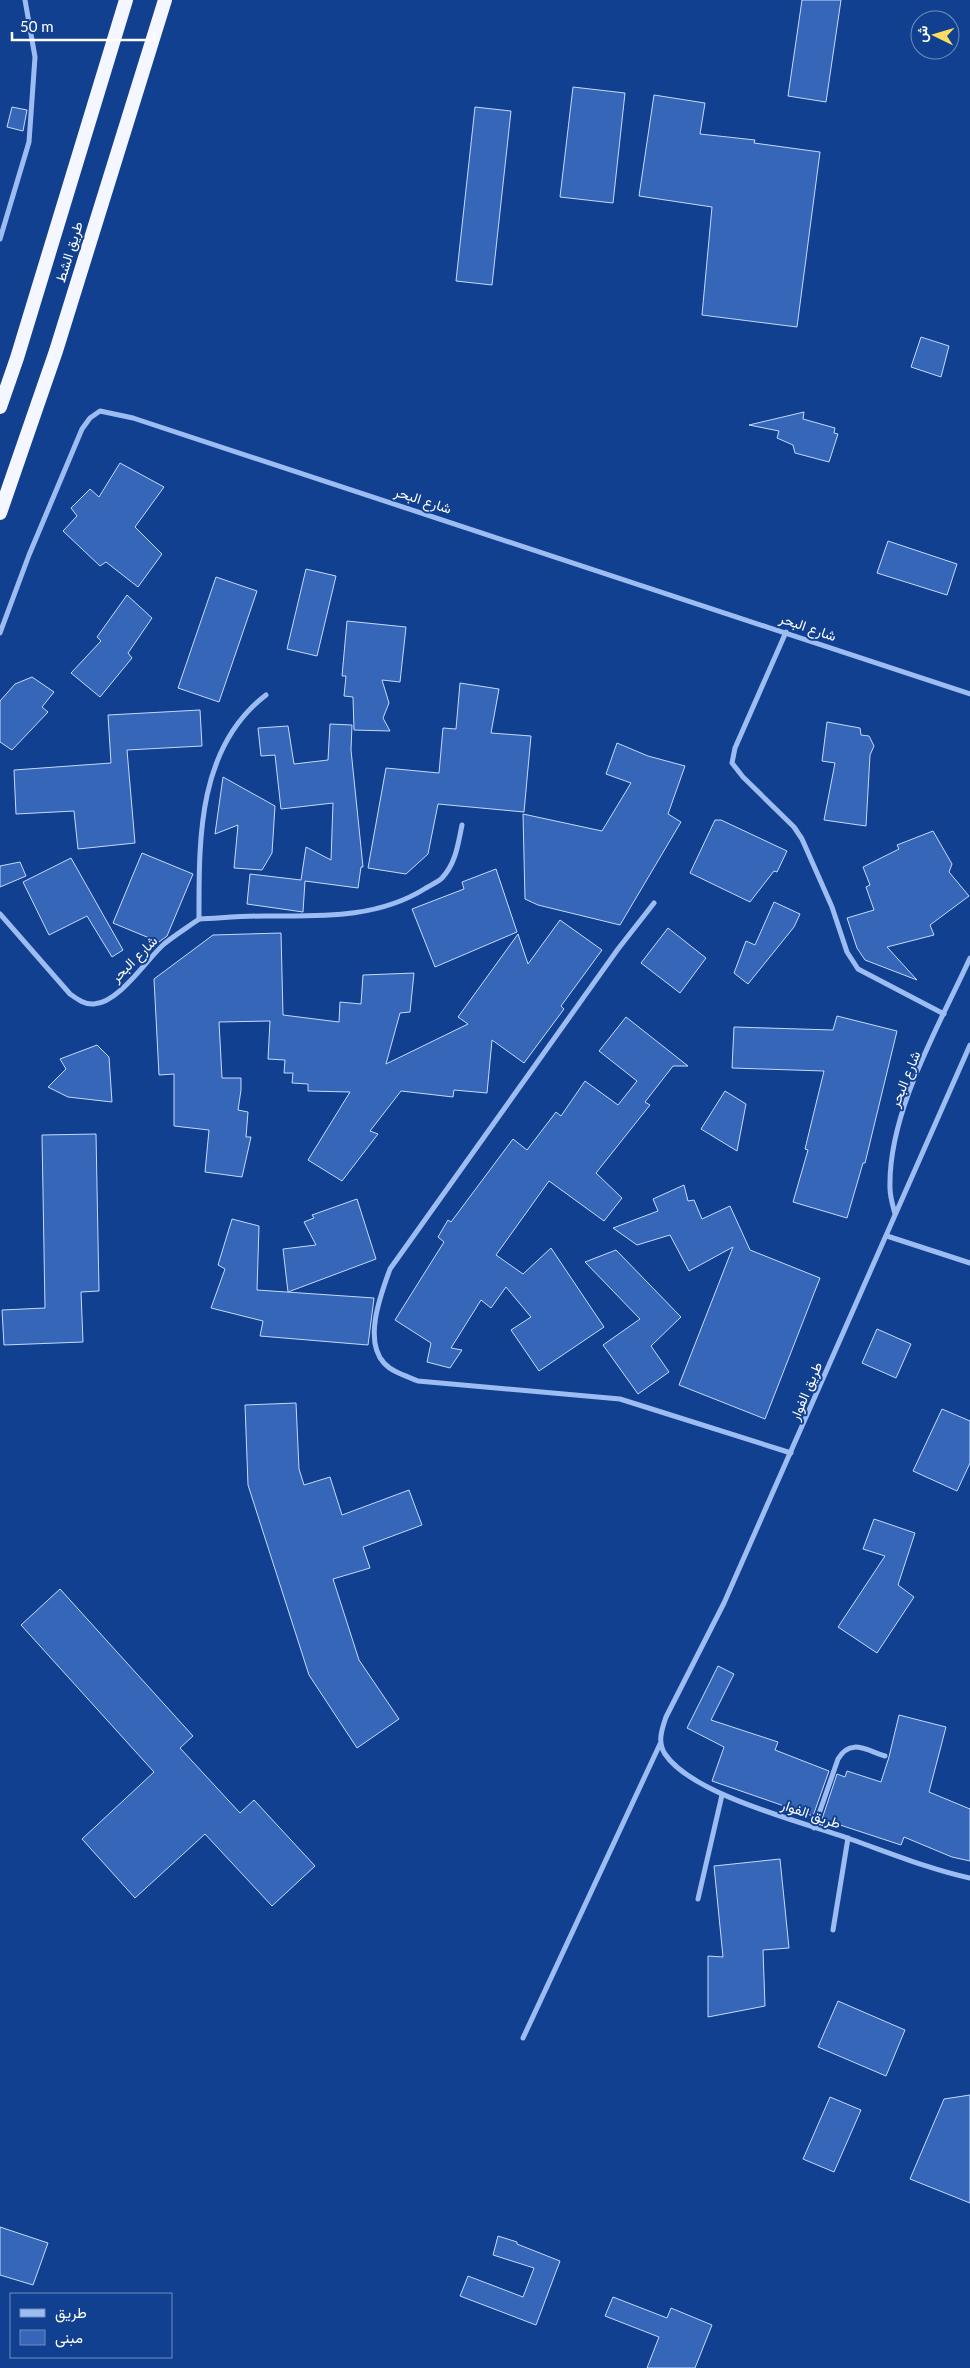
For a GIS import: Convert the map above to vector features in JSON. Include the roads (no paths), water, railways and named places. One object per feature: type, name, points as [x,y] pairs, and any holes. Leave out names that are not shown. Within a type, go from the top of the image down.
[{"type":"highway","name":"طريق الشط","points":[[0,407],[17,358],[126,0]]},
{"type":"highway","name":"طريق الشط","points":[[0,512],[56,351],[165,0]]},
{"type":"street","points":[[0,239],[29,142],[35,57],[25,0]]},
{"type":"street","name":"شارع البحر","points":[[0,632],[29,555],[82,429],[90,418],[100,411],[133,418],[617,575],[970,694]]},
{"type":"street","points":[[786,632],[735,748],[732,762],[743,777],[794,827],[802,839],[832,907],[847,952],[858,969],[944,1014]]},
{"type":"street","points":[[266,695],[253,705],[235,725],[215,764],[206,795],[202,826],[199,919],[314,917],[363,912],[390,906],[415,896],[442,879],[455,860],[462,825]]},
{"type":"street","points":[[654,903],[618,949],[390,1269],[374,1326],[376,1347],[383,1362],[397,1373],[418,1381],[620,1398],[791,1453]]},
{"type":"street","name":"شارع البحر","points":[[0,914],[70,994],[81,1002],[95,1004],[130,982],[164,944],[199,919]]},
{"type":"street","name":"شارع البحر","points":[[895,1215],[890,1189],[897,1130],[909,1091],[970,958]]},
{"type":"street","name":"طريق الفوار","points":[[522,2038],[660,1744],[661,1731],[666,1717],[724,1603],[970,1045]]},
{"type":"street","points":[[887,1236],[970,1263]]},
{"type":"street","name":"طريق الفوار","points":[[660,1744],[664,1752],[682,1771],[722,1794],[917,1864],[970,1878]]},
{"type":"street","points":[[814,1828],[838,1759],[843,1750],[850,1746],[885,1756]]},
{"type":"street","points":[[698,1899],[722,1794]]},
{"type":"street","points":[[832,1930],[848,1838]]}]
